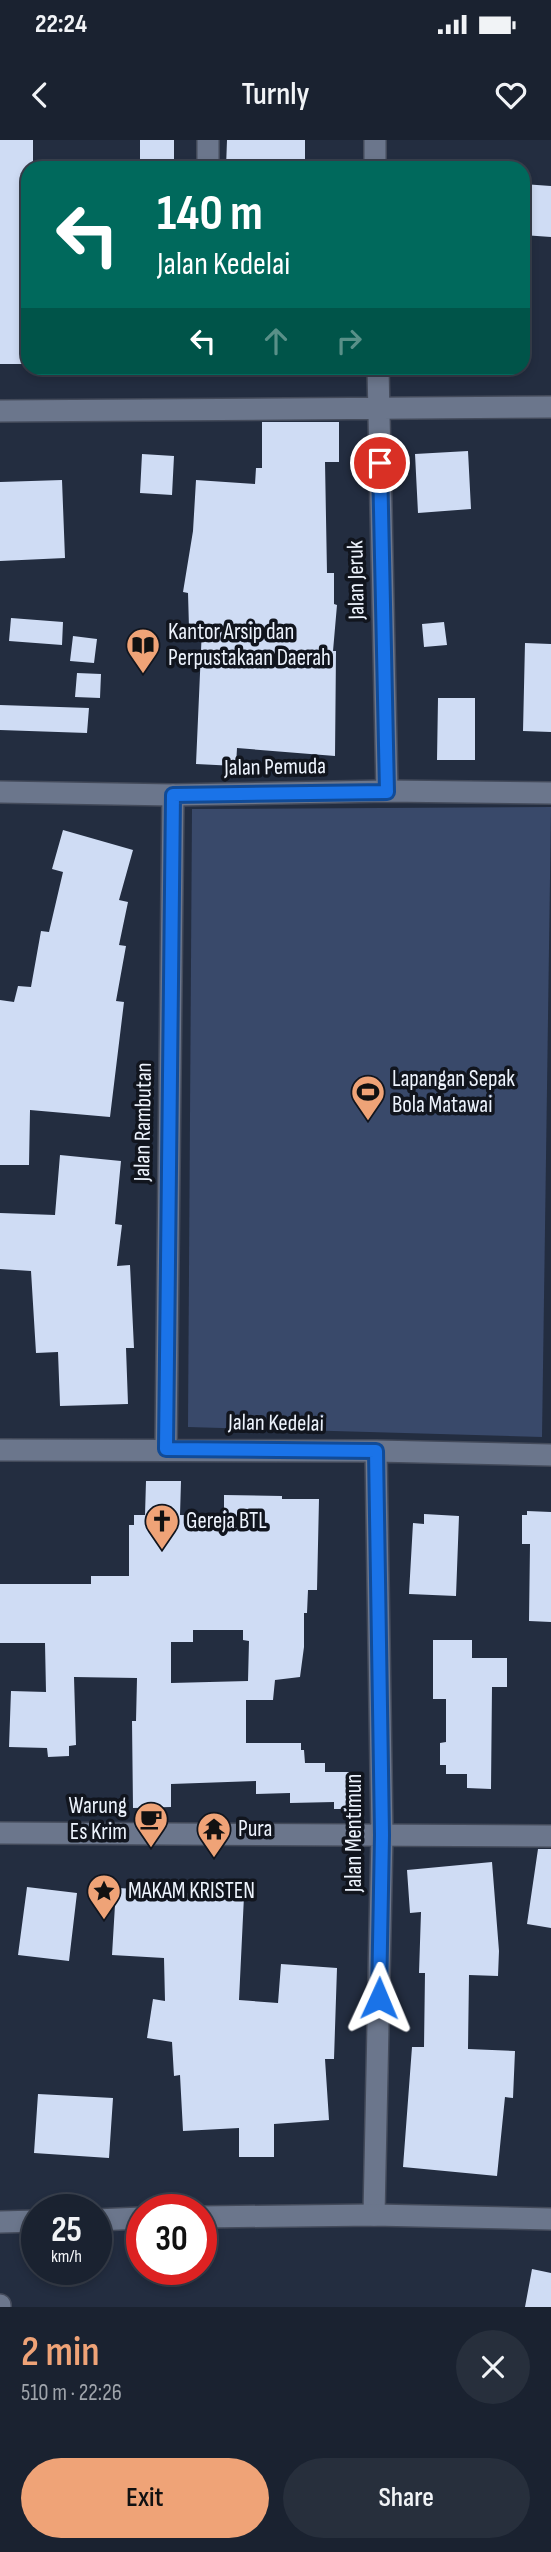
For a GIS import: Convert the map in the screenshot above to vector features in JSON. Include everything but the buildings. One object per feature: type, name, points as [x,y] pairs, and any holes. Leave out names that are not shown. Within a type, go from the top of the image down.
[{"type":"street","points":[[208,140],[208,161]]},
{"type":"street","points":[[375,140],[375,161]]},
{"type":"street","name":"Jalan Jeruk","points":[[378,375],[387,792]]},
{"type":"street","points":[[0,411],[551,407]]},
{"type":"street","name":"Jalan Pemuda","points":[[0,792],[173,795],[551,793]]},
{"type":"street","name":"Jalan Rambutan","points":[[166,1449],[173,795]]},
{"type":"street","name":"Jalan Kedelai","points":[[0,1450],[166,1449],[551,1455]]},
{"type":"street","name":"Jalan Mentimun","points":[[374,2215],[382,1835],[376,1451]]},
{"type":"street","points":[[0,1833],[551,1836]]},
{"type":"street","points":[[217,2217],[374,2215],[551,2219]]},
{"type":"street","points":[[0,2222],[21,2221]]},
{"type":"shaded area","name":"Lapangan Sepak Bola Matawai","points":[[551,807],[542,1437],[188,1427],[192,809]]},
{"type":"place","name":"Kantor Arsip dan Perpustakaan Daerah","points":[[143,675]]},
{"type":"place","name":"Lapangan Sepak Bola Matawai","points":[[368,1122]]},
{"type":"place","name":"Gereja BTL","points":[[162,1551]]},
{"type":"place","name":"Warung Es Krim","points":[[151,1849]]},
{"type":"place","name":"Pura","points":[[214,1859]]},
{"type":"place","name":"MAKAM KRISTEN","points":[[104,1921]]},
{"type":"route","points":[[379,1998],[382,1835],[376,1451],[166,1449],[173,795],[387,792],[380,463]]}]
